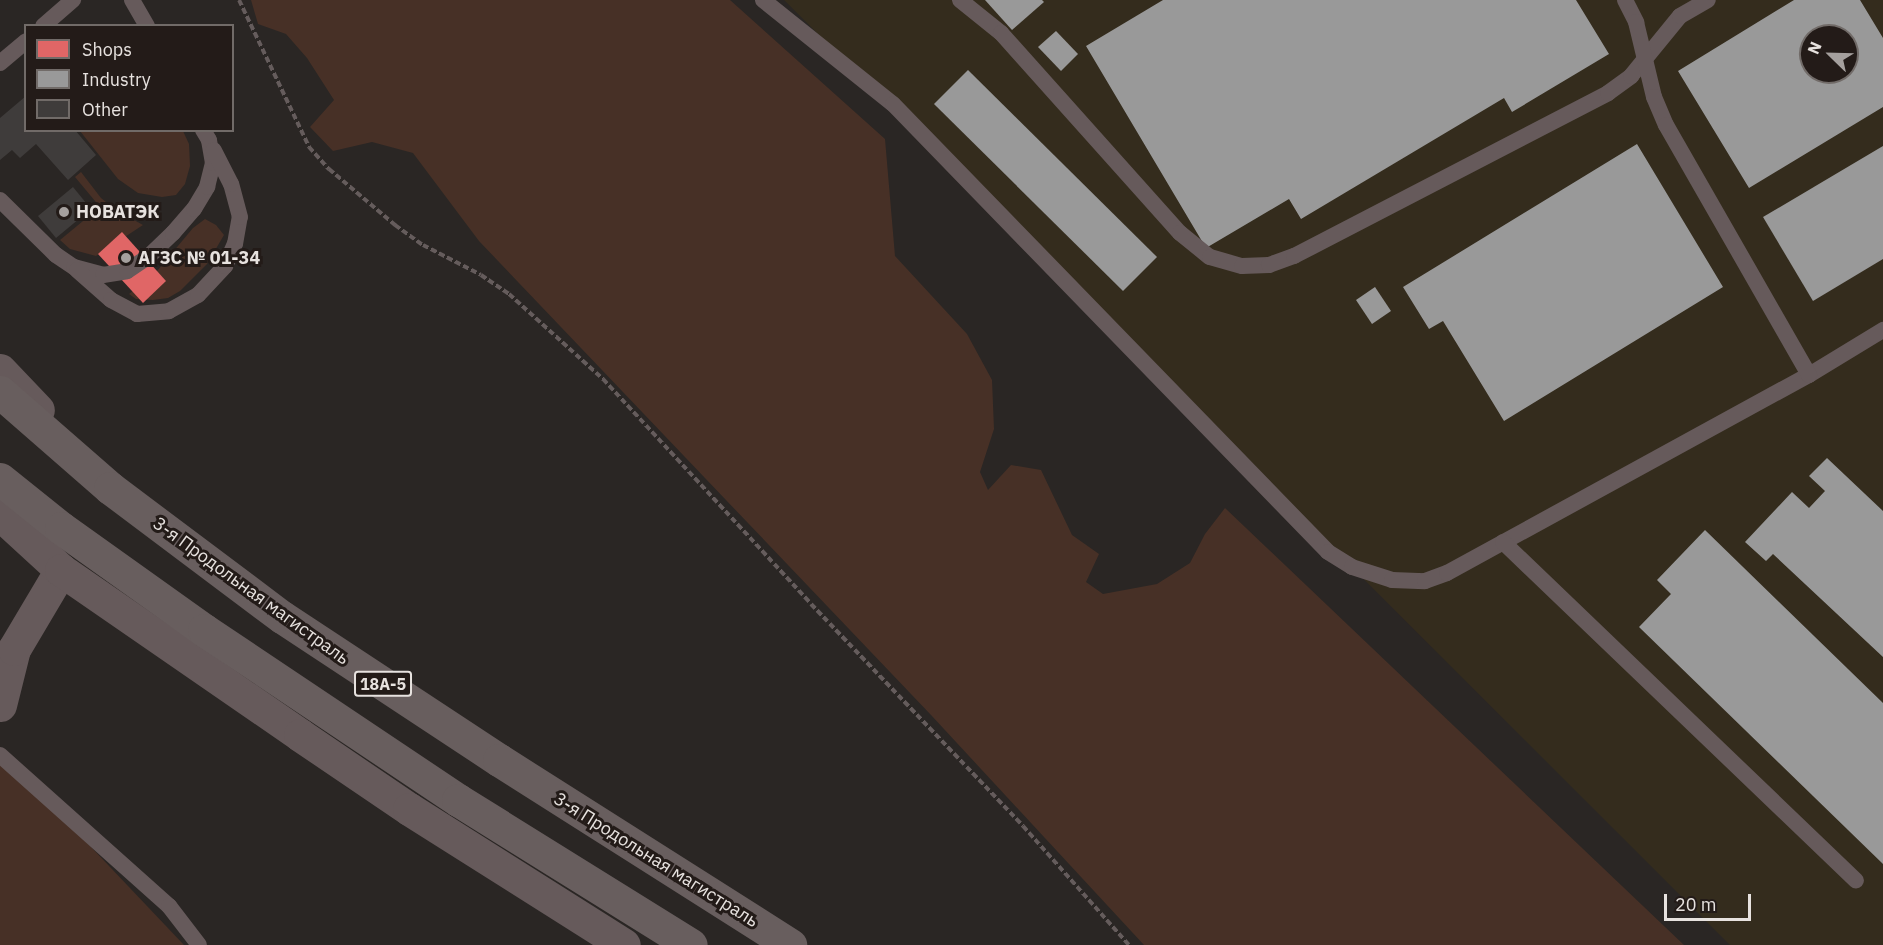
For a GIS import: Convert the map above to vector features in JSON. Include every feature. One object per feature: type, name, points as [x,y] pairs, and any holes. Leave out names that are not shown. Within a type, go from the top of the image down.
[{"type":"highway","name":"3-я Продольная магистраль","points":[[0,392],[110,488],[282,617],[499,760],[790,945]]},
{"type":"highway","points":[[0,479],[61,528],[214,637],[459,800],[691,945]]},
{"type":"street","points":[[0,370],[110,488]]},
{"type":"street","points":[[0,514],[61,570],[409,809],[624,945]]},
{"type":"street","points":[[0,705],[14,649],[61,570]]},
{"type":"lane","points":[[45,24],[73,0]]},
{"type":"lane","points":[[132,0],[146,24]]},
{"type":"lane","points":[[764,0],[893,104],[1328,552],[1352,567],[1392,580],[1425,581],[1447,573],[1809,375],[1883,330]]},
{"type":"lane","points":[[960,0],[1001,33],[1180,233],[1210,257],[1242,266],[1269,265],[1294,256],[1608,93],[1631,76],[1644,57],[1680,16],[1708,0]]},
{"type":"lane","points":[[1625,0],[1636,22],[1654,97],[1666,125],[1809,375]]},
{"type":"lane","points":[[0,63],[24,43]]},
{"type":"lane","points":[[74,267],[103,275],[127,271],[148,257],[194,209],[207,187],[213,163],[206,135]]},
{"type":"lane","points":[[0,200],[56,255],[74,267],[111,300],[137,314],[169,311],[198,295],[225,266],[235,244],[240,217],[231,184],[206,135]]},
{"type":"lane","points":[[1503,542],[1856,882]]},
{"type":"lane","points":[[0,754],[169,906],[199,945]]},
{"type":"path","points":[[238,0],[309,147],[329,169],[395,225],[423,245],[481,274],[509,294],[603,379],[811,604],[1023,826],[1129,945]]},
{"type":"shaded area","points":[[251,0],[730,0],[885,139],[895,256],[967,334],[992,380],[994,429],[980,472],[988,490],[1011,465],[1041,470],[1072,535],[1099,554],[1086,582],[1103,594],[1157,584],[1190,563],[1205,534],[1225,508],[1684,945],[1144,945],[931,715],[479,241],[413,153],[372,142],[333,151],[310,127],[334,100],[307,58],[286,34],[258,24]]},
{"type":"shaded area","points":[[784,0],[1883,0],[1883,945],[1730,945]]},
{"type":"shaded area","points":[[81,132],[183,132],[189,144],[190,166],[185,184],[176,195],[162,197],[138,193],[118,179]]},
{"type":"shaded area","points":[[81,172],[101,198],[116,210],[143,225],[96,256],[70,249],[60,240],[100,207],[75,177]]},
{"type":"shaded area","points":[[205,219],[216,225],[224,235],[207,264],[180,291],[168,298],[153,300],[136,299],[129,294],[157,271],[193,228]]},
{"type":"shaded area","points":[[0,751],[184,945],[0,945]]},
{"type":"building: Shops","points":[[122,232],[166,281],[143,303],[98,254]]},
{"type":"building: Industry","points":[[985,0],[1042,0],[1044,2],[1012,30]]},
{"type":"building: Industry","points":[[1163,0],[1576,0],[1609,54],[1512,112],[1504,98],[1301,219],[1289,199],[1206,248],[1086,46]]},
{"type":"building: Industry","points":[[1794,0],[1860,0],[1883,38],[1883,107],[1749,188],[1678,71]]},
{"type":"building: Industry","points":[[1056,31],[1078,54],[1061,71],[1038,47]]},
{"type":"building: Industry","points":[[968,70],[1157,257],[1123,291],[934,104]]},
{"type":"building: Industry","points":[[1637,144],[1723,287],[1504,421],[1443,321],[1429,329],[1403,287]]},
{"type":"building: Industry","points":[[1883,146],[1883,259],[1813,301],[1763,217]]},
{"type":"building: Industry","points":[[1375,287],[1391,311],[1372,324],[1356,300]]},
{"type":"building: Industry","points":[[1827,458],[1883,511],[1883,657],[1773,554],[1766,561],[1745,542],[1792,492],[1809,508],[1825,491],[1809,476]]},
{"type":"building: Industry","points":[[1705,530],[1883,703],[1883,864],[1639,627],[1671,594],[1657,580]]},
{"type":"building: Other","points":[[24,98],[24,132],[77,132],[96,155],[68,180],[36,144],[20,158],[12,150],[0,160],[0,118]]},
{"type":"building: Other","name":"НОВАТЭК","points":[[73,187],[91,209],[56,238],[38,216]]},
{"type":"place","name":"НОВАТЭК","points":[[64,212]]},
{"type":"place","name":"АГЗС № 01-34","points":[[126,258]]}]
